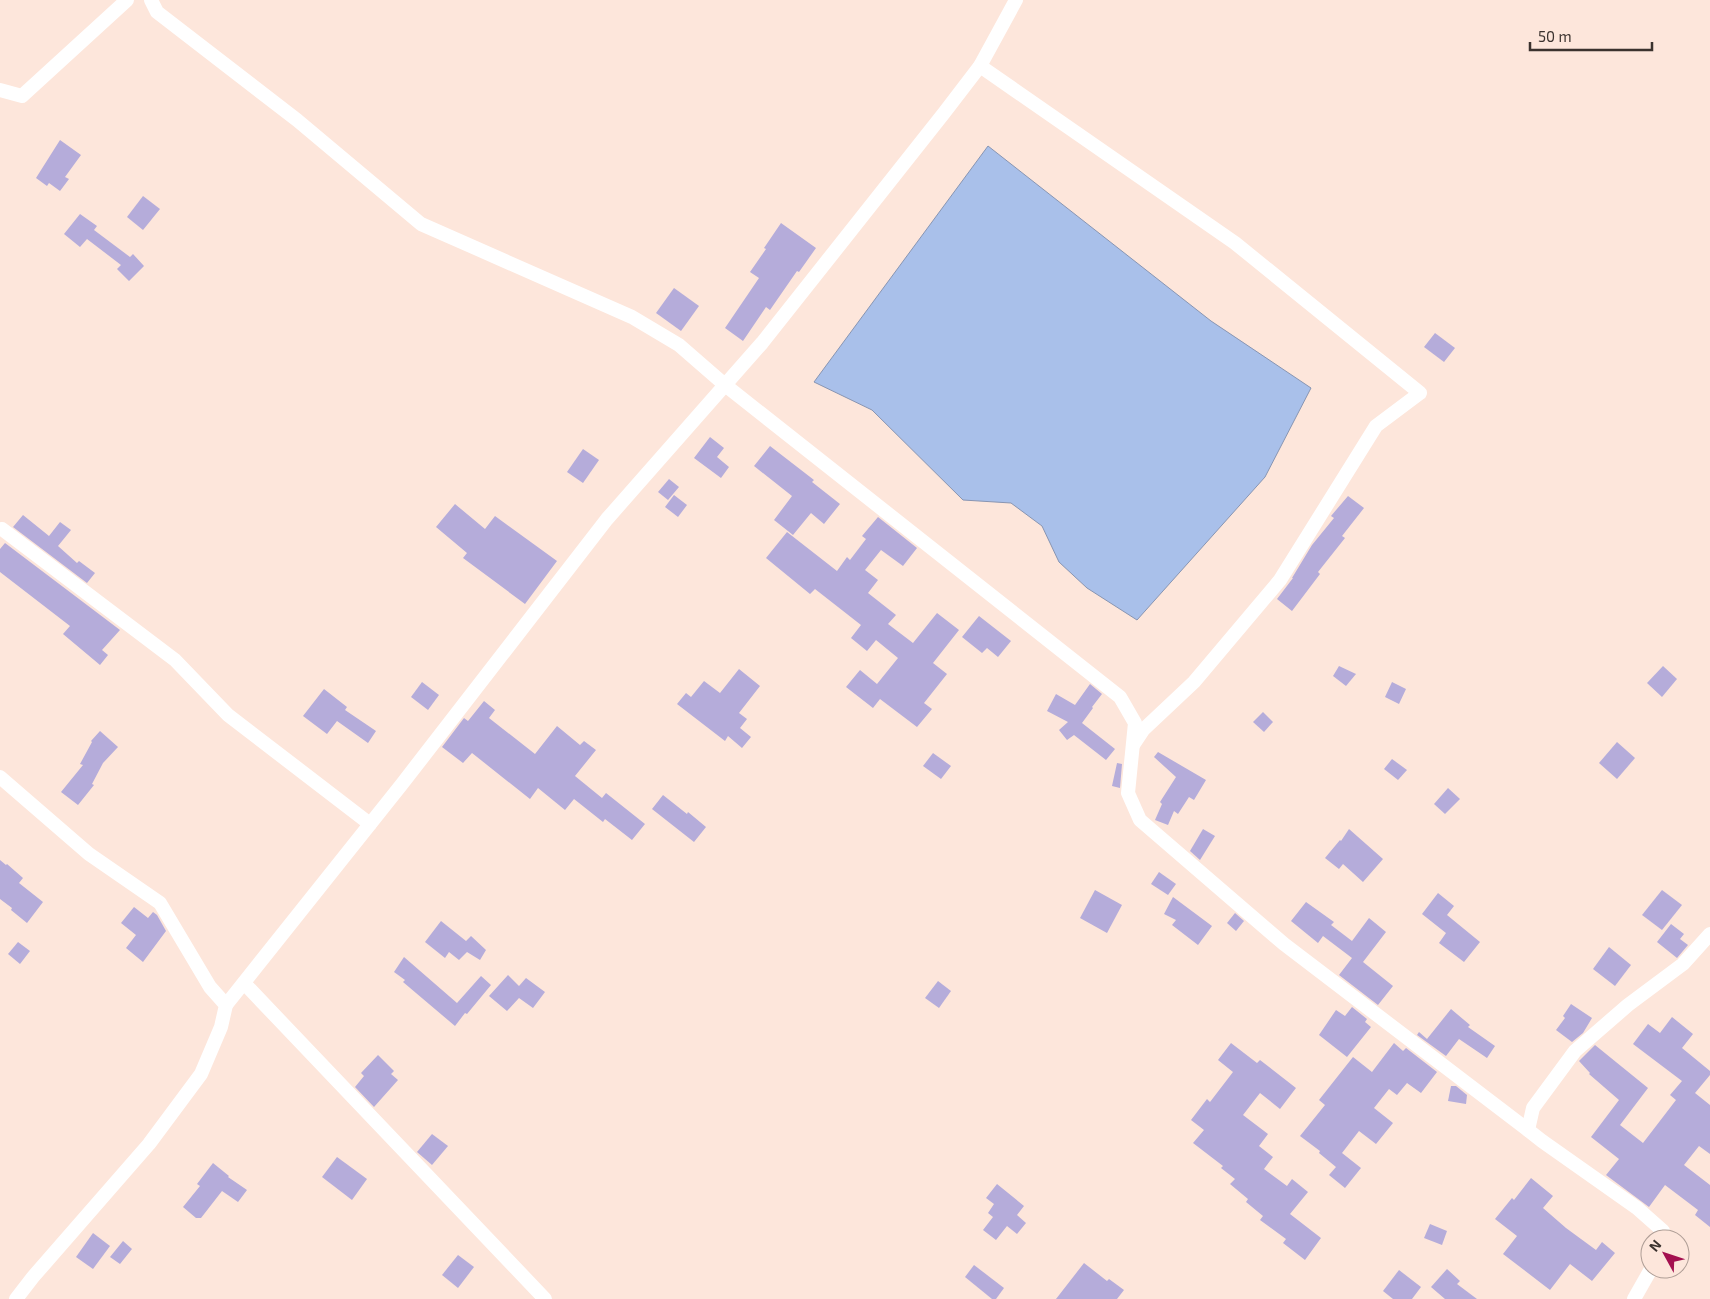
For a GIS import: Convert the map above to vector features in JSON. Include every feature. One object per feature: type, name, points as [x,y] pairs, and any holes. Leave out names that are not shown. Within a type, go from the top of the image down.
[{"type":"street","points":[[0,90],[22,96],[127,0]]},
{"type":"street","points":[[151,0],[158,12],[297,120],[422,224],[632,318],[678,345],[725,385],[1120,697],[1135,723],[1128,793],[1140,820],[1284,944],[1542,1141],[1637,1208],[1661,1229]]},
{"type":"street","points":[[16,1299],[33,1277],[150,1144],[201,1074],[221,1027],[226,1005],[370,824],[607,519],[762,343],[980,66],[1016,0]]},
{"type":"street","points":[[980,66],[1235,243],[1420,393],[1376,426],[1280,580],[1194,682],[1143,730],[1132,745]]},
{"type":"street","points":[[2,529],[175,660],[228,715],[370,824]]},
{"type":"street","points":[[0,777],[89,854],[160,903],[210,987],[226,1005]]},
{"type":"street","points":[[1528,1130],[1533,1108],[1575,1051],[1628,1005],[1683,964],[1710,934]]},
{"type":"street","points":[[244,983],[545,1299]]},
{"type":"street","points":[[1634,1299],[1645,1279]]},
{"type":"water","points":[[988,146],[1211,321],[1311,388],[1265,477],[1137,620],[1087,588],[1059,562],[1042,526],[1011,503],[963,500],[872,410],[814,382]]},
{"type":"building","points":[[60,140],[81,155],[65,177],[69,179],[60,191],[49,183],[47,186],[36,178]]},
{"type":"building","points":[[143,196],[160,209],[143,230],[127,217]]},
{"type":"building","points":[[80,214],[97,226],[94,230],[130,257],[133,254],[144,266],[129,281],[117,269],[121,265],[87,239],[80,247],[64,234]]},
{"type":"building","points":[[781,223],[816,248],[799,272],[797,271],[770,310],[766,307],[743,341],[725,328],[759,278],[750,272]]},
{"type":"building","points":[[674,288],[699,306],[681,331],[656,313]]},
{"type":"building","points":[[1435,333],[1455,348],[1444,362],[1424,347]]},
{"type":"building","points":[[710,437],[724,448],[717,457],[729,467],[721,478],[694,458]]},
{"type":"building","points":[[770,446],[814,480],[812,482],[840,504],[824,524],[811,513],[793,535],[774,520],[792,496],[754,466]]},
{"type":"building","points":[[583,449],[599,460],[583,483],[567,472]]},
{"type":"building","points":[[669,479],[679,487],[668,500],[658,492]]},
{"type":"building","points":[[674,495],[687,505],[678,517],[665,507]]},
{"type":"building","points":[[1348,496],[1364,508],[1342,536],[1345,538],[1318,572],[1320,574],[1292,611],[1277,599],[1293,578],[1312,545],[1334,518],[1331,516]]},
{"type":"building","points":[[455,504],[485,529],[495,516],[557,561],[525,604],[463,558],[467,553],[436,527]]},
{"type":"building","points":[[23,515],[49,536],[60,522],[71,530],[58,546],[77,563],[79,561],[95,573],[87,583],[13,527]]},
{"type":"building","points":[[878,517],[917,548],[903,566],[881,550],[865,570],[878,580],[868,593],[896,615],[888,624],[913,643],[937,613],[959,630],[933,663],[947,674],[924,703],[932,709],[917,727],[880,699],[873,708],[846,687],[860,670],[877,684],[898,658],[876,640],[867,651],[851,638],[861,625],[815,589],[810,594],[766,558],[787,532],[837,571],[847,557],[850,560],[866,539],[862,536]]},
{"type":"building","points":[[5,543],[120,630],[102,650],[108,655],[100,665],[63,634],[70,626],[0,572],[0,549]]},
{"type":"building","points":[[979,616],[1011,641],[998,657],[987,648],[982,653],[962,637]]},
{"type":"building","points":[[1339,666],[1356,674],[1346,686],[1333,676]]},
{"type":"building","points":[[1663,666],[1677,679],[1662,697],[1647,683]]},
{"type":"building","points":[[739,669],[760,686],[739,713],[747,719],[740,728],[751,737],[742,748],[728,736],[725,741],[677,704],[686,693],[691,697],[704,681],[720,693]]},
{"type":"building","points":[[422,682],[439,695],[428,710],[411,697]]},
{"type":"building","points":[[1392,682],[1406,689],[1399,704],[1385,697]]},
{"type":"building","points":[[1090,684],[1102,694],[1082,723],[1115,749],[1106,760],[1074,735],[1067,740],[1059,730],[1068,722],[1047,711],[1056,694],[1075,705]]},
{"type":"building","points":[[324,689],[347,707],[345,710],[376,731],[368,743],[337,721],[327,734],[303,716]]},
{"type":"building","points":[[484,701],[495,710],[489,718],[535,754],[557,726],[580,745],[584,741],[596,750],[575,776],[602,798],[606,793],[645,824],[632,840],[605,819],[603,822],[574,799],[565,810],[538,788],[530,799],[472,753],[463,763],[442,747],[464,718],[468,721]]},
{"type":"building","points":[[1263,712],[1273,722],[1264,732],[1253,722]]},
{"type":"building","points":[[100,731],[118,747],[103,763],[92,784],[94,785],[78,805],[61,792],[83,765],[80,764],[91,741]]},
{"type":"building","points":[[1617,742],[1635,758],[1617,779],[1599,763]]},
{"type":"building","points":[[1158,752],[1206,780],[1194,800],[1189,797],[1178,814],[1174,811],[1168,825],[1155,820],[1162,804],[1160,802],[1176,777],[1154,757]]},
{"type":"building","points":[[933,753],[951,766],[941,779],[923,766]]},
{"type":"building","points":[[1392,759],[1407,770],[1398,780],[1384,769]]},
{"type":"building","points":[[1117,763],[1122,764],[1120,788],[1112,786]]},
{"type":"building","points":[[1448,788],[1460,799],[1445,814],[1434,804]]},
{"type":"building","points":[[663,795],[706,827],[694,842],[652,809]]},
{"type":"building","points":[[1203,829],[1215,836],[1200,860],[1190,851]]},
{"type":"building","points":[[1349,829],[1383,859],[1363,882],[1343,864],[1339,869],[1325,858]]},
{"type":"building","points":[[0,860],[23,878],[19,883],[43,902],[27,923],[0,899]]},
{"type":"building","points":[[1159,872],[1176,884],[1168,895],[1151,884]]},
{"type":"building","points":[[1095,890],[1122,905],[1107,933],[1080,918]]},
{"type":"building","points":[[1662,890],[1682,905],[1662,930],[1642,915]]},
{"type":"building","points":[[1438,893],[1454,906],[1447,915],[1480,942],[1464,962],[1439,943],[1446,933],[1422,914]]},
{"type":"building","points":[[1173,897],[1212,926],[1198,945],[1172,925],[1176,920],[1164,914]]},
{"type":"building","points":[[1306,902],[1334,922],[1331,925],[1352,941],[1369,918],[1386,932],[1363,962],[1393,986],[1378,1005],[1339,975],[1352,958],[1323,936],[1318,943],[1291,921]]},
{"type":"building","points":[[134,907],[148,918],[153,912],[157,915],[166,931],[143,962],[126,948],[136,935],[121,923]]},
{"type":"building","points":[[1235,913],[1244,921],[1236,931],[1227,923]]},
{"type":"building","points":[[441,921],[466,941],[471,936],[486,950],[480,960],[467,952],[459,960],[449,952],[445,958],[425,942]]},
{"type":"building","points":[[1671,924],[1684,934],[1680,939],[1688,945],[1677,958],[1657,942]]},
{"type":"building","points":[[18,942],[30,951],[20,964],[8,954]]},
{"type":"building","points":[[1609,947],[1631,965],[1615,986],[1593,969]]},
{"type":"building","points":[[404,957],[457,1003],[481,976],[491,985],[455,1026],[403,982],[405,980],[394,972]]},
{"type":"building","points":[[508,975],[519,986],[526,978],[545,992],[533,1008],[519,998],[507,1011],[489,996]]},
{"type":"building","points":[[938,981],[951,991],[939,1008],[925,998]]},
{"type":"building","points":[[1571,1004],[1592,1018],[1583,1033],[1572,1042],[1556,1030],[1565,1018],[1563,1016]]},
{"type":"building","points":[[1352,1007],[1367,1019],[1365,1022],[1371,1027],[1347,1057],[1319,1035],[1336,1010],[1345,1016]]},
{"type":"building","points":[[1451,1009],[1470,1025],[1468,1027],[1495,1046],[1487,1058],[1459,1039],[1446,1056],[1417,1035],[1419,1032],[1427,1039]]},
{"type":"building","points":[[1672,1017],[1693,1034],[1682,1048],[1710,1071],[1710,1075],[1695,1093],[1710,1105],[1710,1154],[1699,1146],[1684,1165],[1710,1185],[1710,1227],[1695,1215],[1698,1210],[1665,1185],[1649,1207],[1606,1175],[1619,1159],[1591,1137],[1619,1100],[1589,1074],[1579,1061],[1595,1045],[1648,1088],[1620,1125],[1643,1143],[1676,1100],[1670,1095],[1682,1081],[1633,1044],[1648,1024],[1660,1033]]},
{"type":"building","points":[[1231,1043],[1257,1063],[1260,1060],[1296,1088],[1280,1109],[1260,1093],[1243,1115],[1268,1134],[1259,1146],[1273,1157],[1264,1169],[1287,1186],[1292,1179],[1308,1192],[1290,1214],[1321,1238],[1305,1260],[1283,1243],[1286,1239],[1260,1220],[1263,1216],[1246,1202],[1248,1199],[1230,1184],[1235,1179],[1221,1168],[1223,1166],[1193,1143],[1204,1130],[1191,1120],[1207,1099],[1210,1102],[1233,1072],[1218,1060]]},
{"type":"building","points":[[1394,1043],[1403,1051],[1406,1048],[1437,1072],[1421,1093],[1407,1083],[1397,1095],[1389,1089],[1374,1108],[1393,1123],[1376,1144],[1359,1131],[1342,1153],[1361,1168],[1345,1188],[1329,1175],[1336,1167],[1319,1153],[1320,1151],[1300,1136],[1325,1105],[1319,1100],[1353,1057],[1372,1072]]},
{"type":"building","points":[[378,1055],[394,1071],[391,1074],[398,1080],[374,1107],[355,1087],[364,1076],[361,1073]]},
{"type":"building","points":[[1451,1086],[1456,1086],[1467,1095],[1466,1104],[1448,1101]]},
{"type":"building","points":[[432,1134],[448,1146],[432,1165],[417,1152]]},
{"type":"building","points":[[337,1157],[367,1179],[352,1200],[322,1177]]},
{"type":"building","points":[[213,1163],[228,1177],[247,1190],[238,1202],[222,1191],[201,1218],[196,1218],[183,1207],[200,1186],[197,1184]]},
{"type":"building","points":[[1531,1178],[1553,1196],[1543,1208],[1596,1250],[1602,1242],[1615,1253],[1592,1281],[1570,1264],[1550,1290],[1503,1254],[1517,1236],[1495,1219],[1512,1198],[1514,1200]]},
{"type":"building","points":[[997,1184],[1024,1206],[1017,1215],[1026,1223],[1017,1234],[1007,1226],[996,1240],[983,1230],[993,1217],[988,1213],[994,1204],[986,1198]]},
{"type":"building","points":[[1430,1224],[1447,1231],[1442,1245],[1424,1238]]},
{"type":"building","points":[[93,1233],[110,1246],[93,1269],[76,1257]]},
{"type":"building","points":[[123,1241],[132,1249],[120,1264],[110,1257]]},
{"type":"building","points":[[458,1255],[474,1267],[458,1288],[442,1275]]},
{"type":"building","points":[[1084,1263],[1107,1281],[1109,1279],[1124,1290],[1117,1299],[1056,1299]]},
{"type":"building","points":[[974,1265],[1004,1288],[996,1299],[992,1299],[965,1277]]},
{"type":"building","points":[[1447,1269],[1460,1281],[1457,1284],[1477,1299],[1445,1299],[1431,1287]]},
{"type":"building","points":[[1399,1270],[1421,1287],[1412,1299],[1393,1299],[1383,1291]]}]
